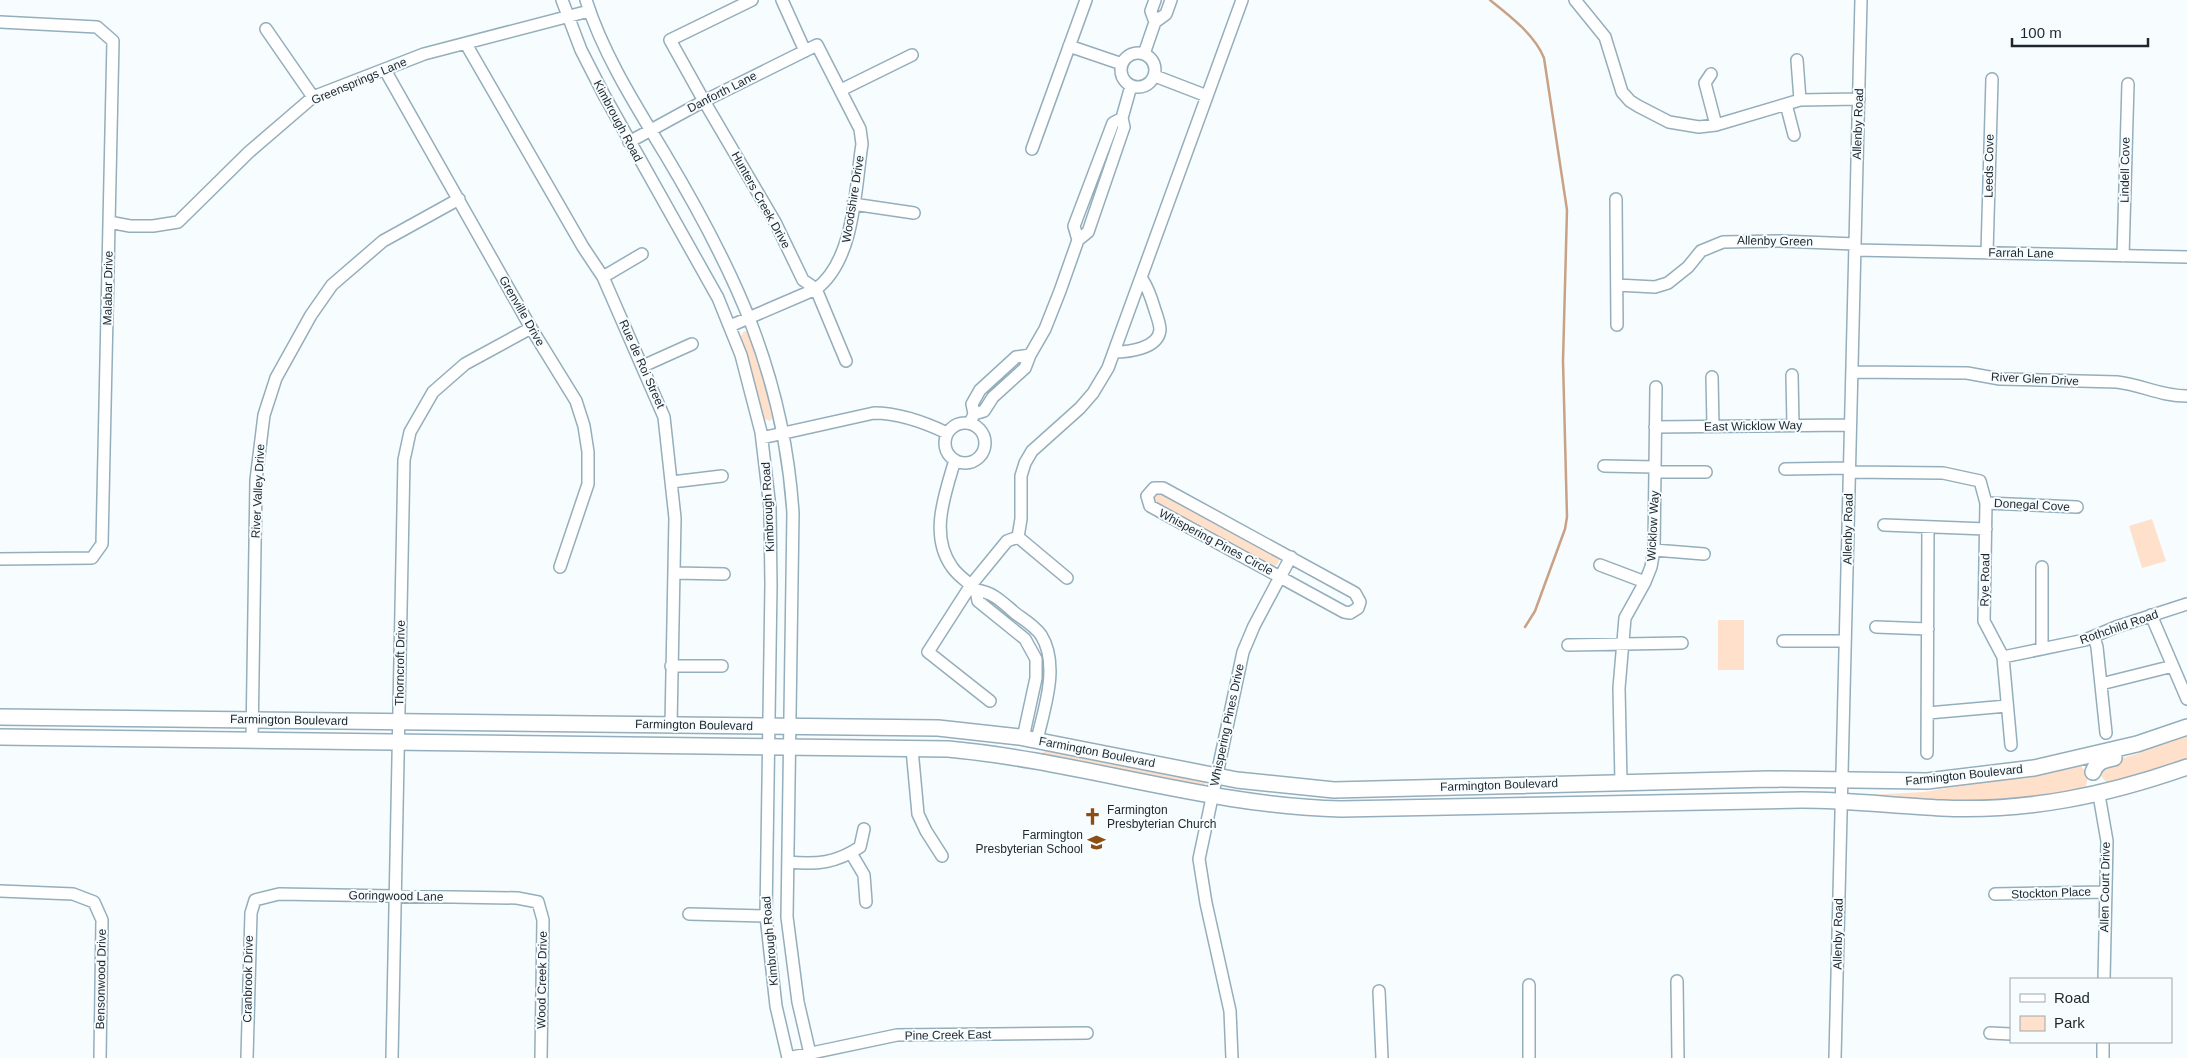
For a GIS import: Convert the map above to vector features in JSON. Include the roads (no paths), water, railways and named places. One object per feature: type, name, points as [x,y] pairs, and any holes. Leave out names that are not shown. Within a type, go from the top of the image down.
[{"type":"main road","name":"Farmington Boulevard","points":[[0,717],[938,728],[1032,748],[1212,796],[1313,809],[1528,806],[1622,792],[1769,779],[1943,808],[1988,808],[2027,806],[2099,795],[2187,766]]},
{"type":"main road","name":"Farmington Boulevard","points":[[0,737],[966,751],[1032,748],[1124,757],[1259,783],[1334,790],[1622,792],[1746,801],[1842,791],[1897,782],[1963,778],[2034,768],[2089,756],[2187,727]]},
{"type":"main road","points":[[2093,772],[2096,764],[2135,752],[2160,736]]},
{"type":"main road","points":[[2089,756],[2099,795]]},
{"type":"street","name":"Kimbrough Road","points":[[562,0],[581,50],[629,142],[718,298],[741,355],[762,438],[770,508],[771,585],[766,916],[776,1006],[788,1058]]},
{"type":"street","name":"Hunters Creek Drive","points":[[752,0],[670,40],[775,222],[803,280],[816,289],[846,361]]},
{"type":"street","points":[[782,0],[805,51]]},
{"type":"street","points":[[1032,149],[1086,0]]},
{"type":"street","points":[[1144,54],[1155,22],[1152,11],[1156,0]]},
{"type":"street","points":[[1155,22],[1166,14],[1171,0]]},
{"type":"street","points":[[1018,537],[1021,519],[1020,476],[1025,462],[1032,451],[1080,408],[1093,393],[1108,368],[1242,0]]},
{"type":"street","points":[[1575,0],[1600,28],[1605,37],[1619,85],[1630,101],[1670,122],[1698,127],[1716,125],[1800,100],[1823,98],[1859,99]]},
{"type":"street","name":"Allenby Road","points":[[1835,1058],[1861,0]]},
{"type":"street","name":"Kimbrough Road","points":[[588,5],[626,89],[723,256],[764,354],[784,434],[793,513],[787,917],[798,1002],[811,1056]]},
{"type":"street","name":"Greensprings Lane","points":[[109,222],[130,226],[153,226],[178,222],[249,152],[313,98],[424,54],[567,17],[588,5]]},
{"type":"street","name":"Malabar Drive","points":[[0,22],[97,27],[113,41],[102,544],[92,558],[0,559]]},
{"type":"street","points":[[266,29],[313,98]]},
{"type":"street","name":"Rue de Roi Street","points":[[466,44],[583,247],[603,277],[664,417],[675,518],[671,725]]},
{"type":"street","name":"Danforth Lane","points":[[629,142],[704,101],[817,45]]},
{"type":"street","name":"Woodshire Drive","points":[[730,326],[816,289],[826,282],[846,248],[862,144],[860,129],[817,45]]},
{"type":"street","points":[[1069,46],[1122,64]]},
{"type":"street","points":[[1131,54],[1144,54],[1155,65],[1154,76],[1147,85],[1131,86],[1123,78],[1122,64],[1131,54]]},
{"type":"street","points":[[841,90],[912,55]]},
{"type":"street","points":[[1797,60],[1800,100]]},
{"type":"street","name":"Grenville Drive","points":[[385,70],[531,328],[576,401],[584,426],[588,452],[588,484],[560,567]]},
{"type":"street","points":[[1711,74],[1705,83],[1716,125]]},
{"type":"street","points":[[1154,76],[1207,96]]},
{"type":"street","name":"Leeds Cove","points":[[1987,253],[1992,79]]},
{"type":"street","name":"Lindell Cove","points":[[2123,256],[2128,84]]},
{"type":"street","points":[[1030,355],[1016,357],[985,386],[972,404],[972,419],[985,438],[983,452],[974,461],[961,463],[955,460],[946,451],[944,444],[947,433],[958,424],[972,419],[984,411],[995,396],[1025,368],[1052,313],[1078,240],[1088,232],[1124,127],[1122,118],[1131,86]]},
{"type":"street","points":[[1786,104],[1794,135]]},
{"type":"street","name":"River Valley Drive","points":[[252,740],[256,480],[264,415],[276,378],[311,315],[332,285],[383,241],[459,199]]},
{"type":"street","points":[[1616,199],[1617,325]]},
{"type":"street","points":[[853,204],[914,213]]},
{"type":"street","name":"Allenby Green","points":[[1617,285],[1656,286],[1668,283],[1688,267],[1701,251],[1723,242],[1779,241],[1855,247]]},
{"type":"street","name":"Farrah Lane","points":[[1855,247],[1987,253],[2187,257]]},
{"type":"street","points":[[603,277],[642,254]]},
{"type":"street","points":[[1114,352],[1127,352],[1151,344],[1158,336],[1160,329],[1158,320],[1148,289],[1142,279]]},
{"type":"street","name":"Thorncroft Drive","points":[[392,1058],[404,460],[410,432],[433,392],[465,364],[531,328]]},
{"type":"street","points":[[643,366],[692,344]]},
{"type":"street","name":"River Glen Drive","points":[[1852,372],[1967,373],[2000,379],[2117,382],[2128,383],[2161,394],[2187,396]]},
{"type":"street","points":[[1792,375],[1793,425]]},
{"type":"street","points":[[1712,377],[1713,426]]},
{"type":"street","points":[[985,386],[995,396]]},
{"type":"street","name":"Wicklow Way","points":[[1622,792],[1619,688],[1624,618],[1645,582],[1654,550],[1656,387]]},
{"type":"street","points":[[762,438],[874,412],[884,412],[909,418],[947,433]]},
{"type":"street","name":"East Wicklow Way","points":[[1656,427],[1850,425]]},
{"type":"street","points":[[955,460],[940,514],[940,536],[951,566],[973,587],[988,591],[1040,634],[1044,643],[1048,659],[1049,685],[1032,748]]},
{"type":"street","points":[[1604,466],[1706,472]]},
{"type":"street","points":[[1785,469],[1849,470]]},
{"type":"street","name":"Rye Road","points":[[1849,470],[1943,473],[1980,481],[1986,503],[1984,621],[2003,657]]},
{"type":"street","points":[[672,482],[722,476]]},
{"type":"street","name":"Whispering Pines Circle","points":[[1154,488],[1163,488],[1291,557],[1356,593],[1360,602],[1358,608],[1350,613],[1344,612],[1280,577],[1150,506],[1147,499],[1149,493],[1154,488]]},
{"type":"street","name":"Donegal Cove","points":[[1986,503],[2077,507]]},
{"type":"street","points":[[1884,525],[1986,529]]},
{"type":"street","points":[[1927,753],[1928,527]]},
{"type":"street","points":[[1018,537],[1067,578]]},
{"type":"street","points":[[990,701],[928,652],[1007,541],[1018,537]]},
{"type":"street","points":[[1654,550],[1704,554]]},
{"type":"street","name":"Whispering Pines Circle","points":[[1280,577],[1291,557]]},
{"type":"street","points":[[1600,566],[1645,582]]},
{"type":"street","points":[[2011,745],[2003,657],[2046,648],[2042,567]]},
{"type":"street","points":[[675,574],[724,574]]},
{"type":"street","name":"Whispering Pines Drive","points":[[1232,1058],[1230,1011],[1206,903],[1199,859],[1243,652],[1254,626],[1280,577]]},
{"type":"street","name":"Rothchild Road","points":[[2046,648],[2094,637],[2151,615],[2187,604]]},
{"type":"street","points":[[2151,615],[2187,699]]},
{"type":"street","points":[[1876,627],[1928,630]]},
{"type":"street","points":[[2094,637],[2102,684],[2106,733]]},
{"type":"street","points":[[1783,642],[1845,641]]},
{"type":"street","points":[[1568,645],[1682,643]]},
{"type":"street","points":[[671,666],[722,666]]},
{"type":"street","points":[[2102,684],[2173,666]]},
{"type":"street","points":[[1928,713],[2007,706]]},
{"type":"street","points":[[912,749],[918,814],[942,856]]},
{"type":"street","name":"Allen Court Drive","points":[[2099,795],[2107,841],[2104,978]]},
{"type":"street","points":[[788,862],[805,864],[828,862],[851,853],[860,846],[864,829]]},
{"type":"street","points":[[851,853],[864,875],[866,902]]},
{"type":"street","name":"Bensonwood Drive","points":[[0,891],[73,894],[94,902],[102,920],[100,1058]]},
{"type":"street","name":"Stockton Place","points":[[1996,894],[2106,892]]},
{"type":"street","name":"Goringwood Lane","points":[[255,900],[279,894],[517,898],[538,902]]},
{"type":"street","name":"Cranbrook Drive","points":[[247,1058],[249,930],[255,900]]},
{"type":"street","name":"Wood Creek Drive","points":[[538,902],[544,920],[541,1058]]},
{"type":"street","points":[[689,914],[766,916]]},
{"type":"street","points":[[1677,981],[1678,1058]]},
{"type":"street","points":[[1529,985],[1529,1058]]},
{"type":"street","points":[[1379,991],[1382,1058]]},
{"type":"street","name":"Pine Creek East","points":[[788,1058],[811,1056],[897,1036],[1087,1033]]},
{"type":"street","points":[[1990,1033],[2010,1034]]},
{"type":"street","points":[[2103,1043],[2103,1058]]},
{"type":"waterway","points":[[1490,0],[1528,33],[1544,58],[1567,210],[1563,361],[1567,517],[1565,529],[1535,611],[1525,627]]},
{"type":"place","name":"Farmington Presbyterian Church","points":[[1093,817]]},
{"type":"place","name":"Farmington Presbyterian School","points":[[1097,842]]}]
